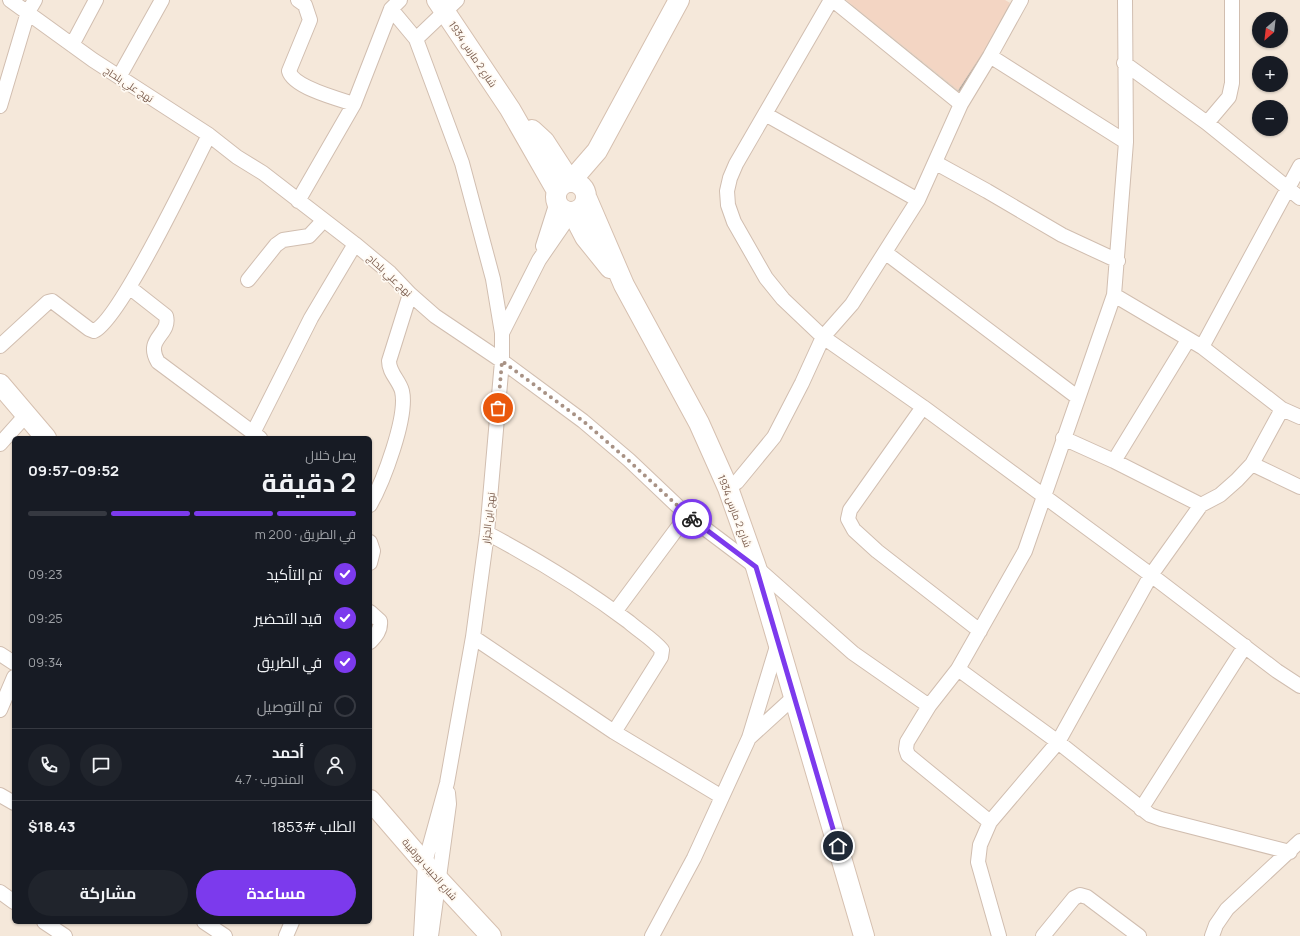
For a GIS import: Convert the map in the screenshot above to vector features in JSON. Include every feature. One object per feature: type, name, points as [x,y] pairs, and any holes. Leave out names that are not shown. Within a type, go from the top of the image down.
[{"type":"street","name":"نهج علي بلحاج","points":[[10,0],[31,6],[72,45],[118,77],[209,135],[237,157],[263,173],[390,273],[410,294],[435,316],[502,361],[583,421],[628,460],[687,515],[756,567],[853,653],[930,706]]},
{"type":"street","points":[[72,45],[96,0]]},
{"type":"street","points":[[118,77],[162,0]]},
{"type":"street","points":[[298,0],[305,5],[309,13],[310,20],[289,71],[290,75],[302,84],[354,104]]},
{"type":"street","points":[[571,194],[597,151],[679,0]]},
{"type":"street","points":[[961,104],[832,0],[736,164],[730,178],[727,191],[728,205],[734,222],[766,278],[783,299],[822,337],[922,407],[1300,686]]},
{"type":"street","points":[[728,488],[737,482],[774,437],[802,384],[822,337],[852,304],[886,253],[918,200],[936,163],[961,104],[1021,0]]},
{"type":"street","points":[[1208,124],[1229,97],[1232,83],[1232,0]]},
{"type":"street","points":[[990,822],[908,755],[906,749],[907,742],[930,706],[958,669],[1025,551],[1077,397],[1114,295],[1118,261],[1126,142],[1123,1]]},
{"type":"street","points":[[416,39],[446,4]]},
{"type":"street","name":"شارع 2 مارس 1934","points":[[446,4],[510,109],[571,194],[585,237],[624,285],[699,423],[728,488],[756,567],[864,936]]},
{"type":"street","points":[[298,201],[354,104],[396,5]]},
{"type":"street","points":[[396,5],[416,39],[462,163],[493,279],[502,333]]},
{"type":"street","points":[[0,106],[31,6]]},
{"type":"street","points":[[990,56],[1126,142]]},
{"type":"street","points":[[1124,63],[1208,124],[1300,198]]},
{"type":"street","points":[[765,114],[918,200]]},
{"type":"street","points":[[0,346],[48,302],[52,301],[89,330],[94,331],[103,325],[129,288],[209,135]]},
{"type":"street","points":[[936,163],[987,190],[1062,235],[1118,261]]},
{"type":"street","points":[[1202,347],[1287,187],[1300,166]]},
{"type":"street","name":"نهج ابن الجزار","points":[[421,936],[425,863],[446,783],[473,637],[487,533],[502,361],[502,333],[571,194]]},
{"type":"street","points":[[248,280],[280,242],[292,237],[309,236],[323,221]]},
{"type":"street","points":[[129,288],[166,316],[166,325],[153,347],[152,352],[158,362],[256,435],[311,318],[355,244]]},
{"type":"street","points":[[886,253],[1077,397]]},
{"type":"street","points":[[372,500],[392,451],[401,418],[403,402],[402,391],[389,367],[389,361],[410,294]]},
{"type":"street","points":[[1114,295],[1202,347],[1282,410],[1300,417]]},
{"type":"street","points":[[1114,461],[1188,340]]},
{"type":"street","points":[[0,384],[44,436]]},
{"type":"street","points":[[922,407],[850,510],[848,515],[849,524],[877,551],[980,631]]},
{"type":"street","points":[[999,936],[978,862],[980,846],[990,822],[1058,742],[1151,575],[1201,505],[1220,495],[1252,464],[1282,410]]},
{"type":"street","points":[[0,444],[26,415]]},
{"type":"street","points":[[1064,438],[1114,461],[1201,505]]},
{"type":"street","points":[[1252,464],[1300,487]]},
{"type":"street","points":[[615,612],[687,515]]},
{"type":"street","points":[[487,533],[541,562],[615,612],[658,646],[662,653],[614,732]]},
{"type":"street","points":[[372,614],[380,621],[381,626],[372,640]]},
{"type":"street","points":[[473,637],[614,732],[722,797]]},
{"type":"street","points":[[652,936],[694,858],[749,738],[778,642]]},
{"type":"street","points":[[1141,809],[1246,646]]},
{"type":"street","points":[[0,654],[12,662]]},
{"type":"street","points":[[958,669],[1058,742],[1141,809],[1161,819],[1290,852]]},
{"type":"street","points":[[0,710],[12,682]]},
{"type":"street","points":[[749,738],[794,697]]},
{"type":"street","name":"نهج ابن الجزار","points":[[432,936],[449,804],[446,783]]},
{"type":"street","points":[[0,795],[12,802]]},
{"type":"street","name":"شارع الحبيب بورقيبة","points":[[372,802],[439,880],[491,936]]},
{"type":"street","points":[[1212,936],[1216,925],[1227,909],[1290,852],[1300,841]]},
{"type":"street","points":[[0,892],[12,901]]},
{"type":"street","points":[[1042,936],[1074,898],[1080,895],[1087,897],[1139,936]]},
{"type":"street","points":[[47,924],[65,936]]},
{"type":"street","points":[[207,924],[225,936]]},
{"type":"street","points":[[286,936],[291,924]]},
{"type":"shaded area","points":[[0,0],[1300,0],[1300,936],[0,936]]},
{"type":"building","points":[[846,0],[1005,0],[1010,3],[983,52],[958,90]]},
{"type":"way so far","points":[[498,408],[502,361],[538,386],[583,421],[692,519]]},
{"type":"route","points":[[692,519],[756,567],[838,846]]}]
